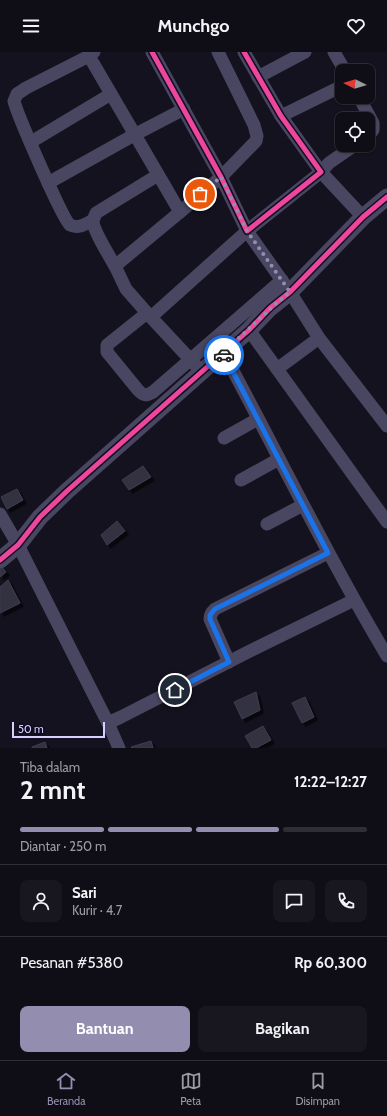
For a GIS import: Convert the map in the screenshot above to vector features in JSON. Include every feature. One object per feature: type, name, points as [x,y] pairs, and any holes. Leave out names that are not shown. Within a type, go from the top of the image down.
[{"type":"street","points":[[152,52],[221,177],[247,231],[286,286],[319,338],[387,426]]},
{"type":"street","points":[[115,266],[221,177],[256,141],[254,124],[218,52]]},
{"type":"street","points":[[244,52],[280,116],[321,172],[363,217]]},
{"type":"street","points":[[258,77],[305,52]]},
{"type":"street","points":[[334,52],[341,64]]},
{"type":"street","points":[[93,220],[82,226],[72,226],[67,222],[48,183],[14,103],[15,96],[26,88],[91,54],[134,135],[180,212]]},
{"type":"street","points":[[280,116],[335,89]]},
{"type":"street","points":[[31,142],[111,94]]},
{"type":"street","points":[[48,183],[184,109]]},
{"type":"street","points":[[286,286],[270,308],[249,330],[223,352],[196,365],[148,394],[144,395],[138,390],[107,352],[107,345],[149,315],[247,231],[321,172],[329,163],[345,152]]},
{"type":"street","points":[[158,175],[96,213],[93,220],[95,228],[126,289],[196,365]]},
{"type":"street","points":[[0,560],[18,545],[40,517],[196,365],[387,197]]},
{"type":"street","points":[[249,330],[387,522]]},
{"type":"street","points":[[277,369],[319,338]]},
{"type":"street","points":[[223,352],[328,553],[387,656]]},
{"type":"street","points":[[224,438],[258,419]]},
{"type":"street","points":[[241,480],[279,459]]},
{"type":"street","points":[[266,524],[303,505]]},
{"type":"street","points":[[0,514],[18,545],[108,723],[119,748]]},
{"type":"street","points":[[229,662],[210,619],[212,612],[215,609],[328,553]]},
{"type":"street","points":[[108,723],[354,600]]},
{"type":"building","points":[[143,466],[151,477],[129,490],[122,480]]},
{"type":"building","points":[[17,489],[23,500],[7,509],[1,497]]},
{"type":"building","points":[[117,521],[125,531],[107,545],[101,535]]},
{"type":"building","points":[[0,565],[6,572],[0,577]]},
{"type":"building","points":[[8,580],[20,603],[0,613],[0,587]]},
{"type":"building","points":[[256,692],[260,710],[242,719],[234,702]]},
{"type":"building","points":[[305,697],[314,717],[302,723],[292,703]]},
{"type":"building","points":[[263,726],[271,740],[256,748],[252,748],[245,736]]},
{"type":"building","points":[[151,741],[153,748],[131,747]]},
{"type":"building","points":[[45,742],[47,748],[32,748],[32,747]]},
{"type":"cycle path","points":[[152,52],[221,177],[247,231],[321,172],[281,116],[244,52]]},
{"type":"cycle path","points":[[0,560],[18,545],[40,517],[67,491],[249,330],[270,308],[290,292],[363,217],[387,197]]},
{"type":"way so far","points":[[200,194],[221,177],[247,231],[290,292],[270,308],[249,330],[223,352],[224,355]]},
{"type":"route","points":[[175,690],[229,662],[210,619],[210,615],[215,609],[328,553],[224,355]]}]
